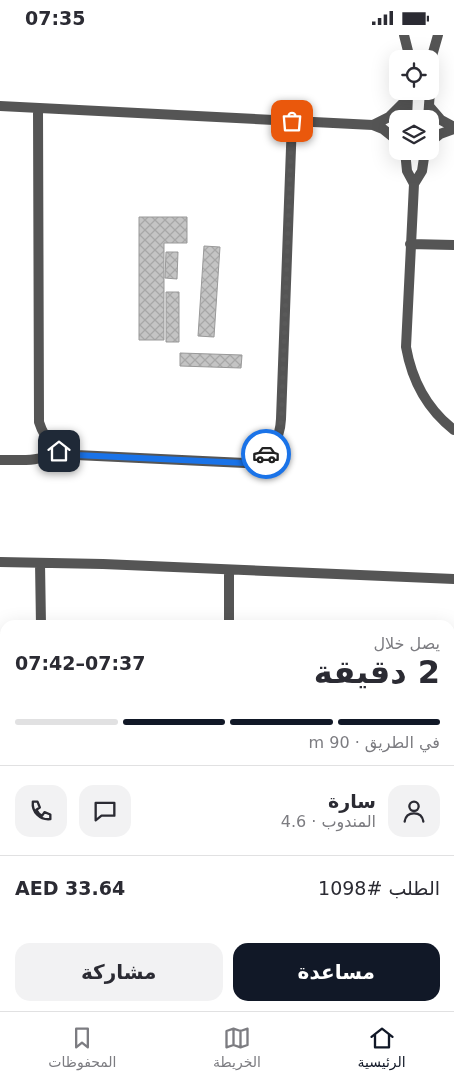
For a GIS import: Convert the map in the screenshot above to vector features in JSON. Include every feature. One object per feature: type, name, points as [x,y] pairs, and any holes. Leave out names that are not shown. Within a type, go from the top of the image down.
[{"type":"street","points":[[404,35],[408,50]]},
{"type":"street","points":[[434,50],[438,35]]},
{"type":"street","points":[[373,125],[389,117],[404,100]]},
{"type":"street","points":[[428,110],[429,100]]},
{"type":"street","points":[[0,106],[373,125],[389,134]]},
{"type":"street","points":[[428,106],[441,120],[454,128]]},
{"type":"street","points":[[38,108],[39,422],[46,439],[59,451],[76,455],[245,463],[262,457],[274,445],[278,437],[281,419],[292,121]]},
{"type":"street","points":[[439,135],[454,128]]},
{"type":"street","points":[[406,160],[407,171],[414,183]]},
{"type":"street","points":[[424,160],[422,171],[414,183],[406,330],[409,364],[428,403],[454,430]]},
{"type":"street","points":[[410,244],[454,245]]},
{"type":"street","points":[[0,460],[35,460],[52,456],[59,451]]},
{"type":"street","points":[[0,562],[454,579]]},
{"type":"street","points":[[40,563],[41,620]]},
{"type":"street","points":[[229,570],[229,620]]},
{"type":"building","points":[[139,217],[187,217],[187,243],[164,243],[164,340],[139,340]]},
{"type":"building","points":[[204,246],[220,247],[214,337],[198,336]]},
{"type":"building","points":[[166,252],[178,252],[177,279],[165,278]]},
{"type":"building","points":[[166,292],[179,292],[179,342],[166,342]]},
{"type":"building","points":[[180,353],[242,355],[241,368],[180,366]]},
{"type":"way so far","points":[[266,454],[274,445],[281,428],[292,121]]},
{"type":"route","points":[[59,451],[76,455],[245,463],[254,461],[266,454]]}]
